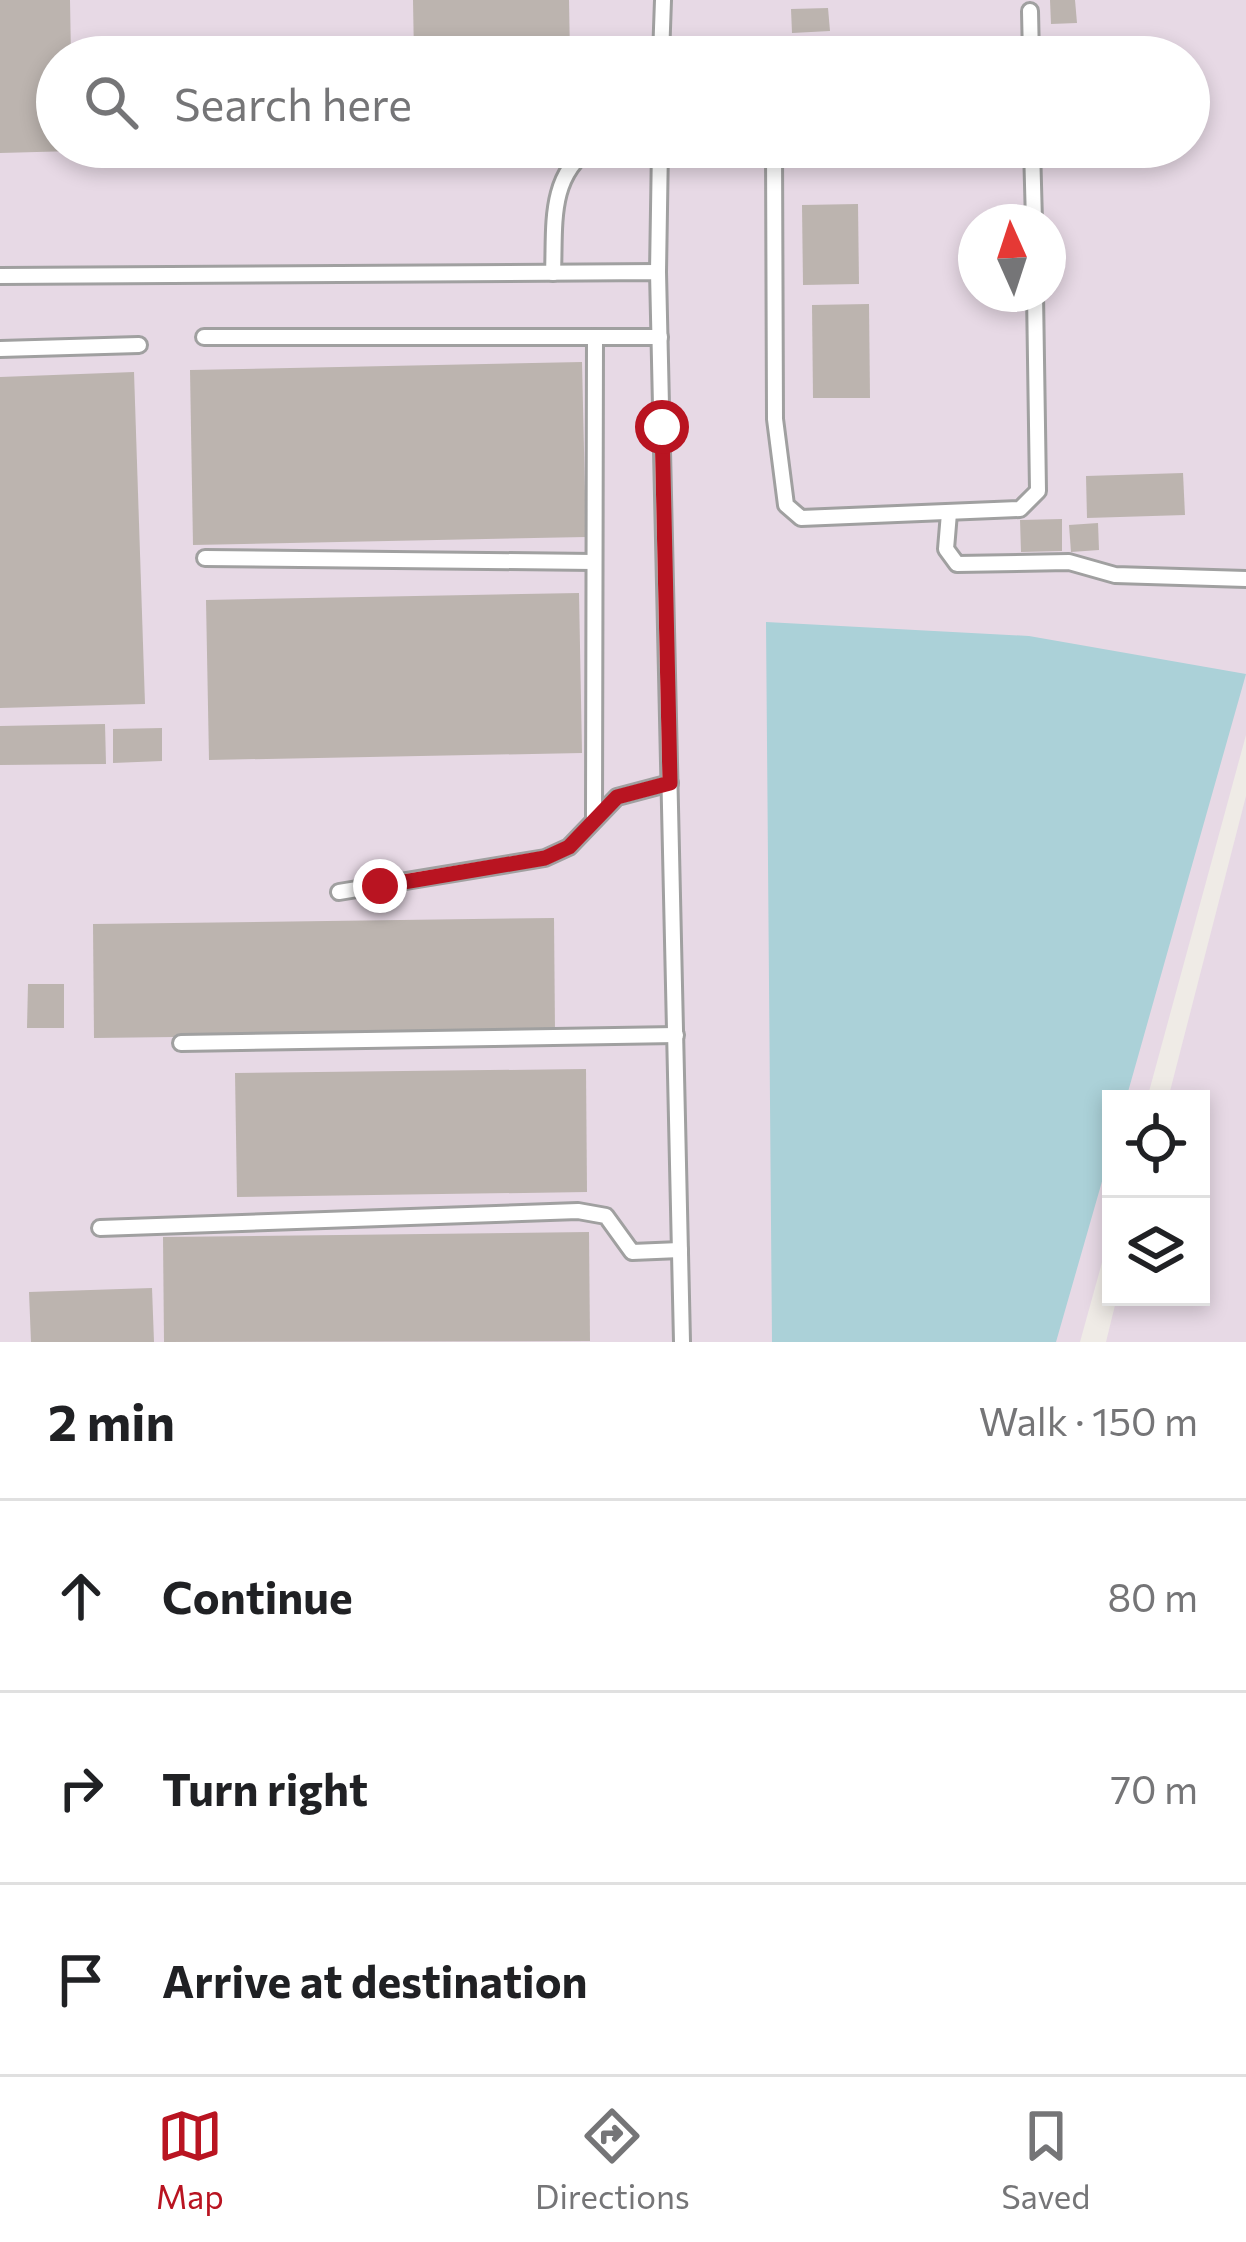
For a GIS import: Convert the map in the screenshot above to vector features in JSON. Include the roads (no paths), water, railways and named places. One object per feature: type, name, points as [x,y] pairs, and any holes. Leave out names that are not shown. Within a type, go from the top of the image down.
[{"type":"lane","points":[[662,0],[662,36]]},
{"type":"lane","points":[[1030,11],[1031,36]]},
{"type":"lane","points":[[554,273],[557,190],[568,168]]},
{"type":"lane","points":[[660,168],[659,338],[682,1342]]},
{"type":"lane","points":[[774,168],[776,419],[786,505],[802,518],[1020,508],[1038,491],[1035,312]]},
{"type":"lane","points":[[1033,168],[1034,204]]},
{"type":"lane","points":[[0,276],[658,272]]},
{"type":"lane","points":[[204,337],[659,338]]},
{"type":"lane","points":[[594,818],[595,338]]},
{"type":"lane","points":[[0,349],[139,345]]},
{"type":"lane","points":[[949,513],[946,549],[957,564],[1069,562],[1115,575],[1246,579]]},
{"type":"lane","points":[[205,558],[594,562]]},
{"type":"lane","points":[[339,892],[545,858],[569,847],[617,797],[670,783]]},
{"type":"lane","points":[[181,1043],[676,1035]]},
{"type":"lane","points":[[100,1228],[578,1211],[606,1216],[632,1252],[680,1250]]},
{"type":"water","points":[[766,622],[1029,636],[1246,674],[1129,1090],[1102,1090],[1102,1181],[1056,1342],[772,1342]]}]
